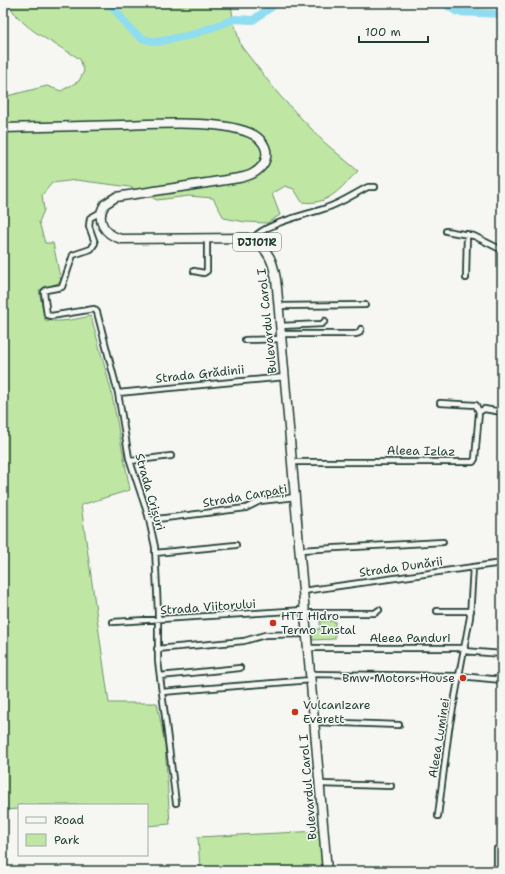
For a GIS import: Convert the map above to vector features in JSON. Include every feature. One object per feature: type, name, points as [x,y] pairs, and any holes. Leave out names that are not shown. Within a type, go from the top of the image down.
[{"type":"main road","points":[[3,128],[198,124],[249,133],[260,139],[266,148],[266,157],[262,165],[256,172],[246,177],[116,197],[107,201],[101,212]]},
{"type":"main road","name":"DJ101R","points":[[101,212],[101,223],[106,231],[121,238],[241,237],[252,240]]},
{"type":"main road","name":"Bulevardul Carol I","points":[[252,240],[264,248],[272,261],[276,277],[327,871]]},
{"type":"street","points":[[252,240],[260,232],[326,208],[368,188],[375,187]]},
{"type":"street","name":"Strada Crișuri","points":[[101,212],[90,218],[89,222],[94,243],[93,246],[88,251],[73,254],[70,259],[62,287],[44,292],[46,314],[51,316],[94,309],[97,310],[118,393],[130,461],[149,520],[155,553],[159,620],[157,649],[176,803]]},
{"type":"street","points":[[446,231],[467,234],[502,250]]},
{"type":"street","points":[[466,278],[467,234]]},
{"type":"street","points":[[194,271],[204,273],[207,271],[207,237]]},
{"type":"street","points":[[279,306],[365,305]]},
{"type":"street","points":[[245,340],[322,324],[326,321]]},
{"type":"street","points":[[281,333],[355,334],[359,333],[360,329]]},
{"type":"street","name":"Strada Grădinii","points":[[118,393],[285,377]]},
{"type":"street","points":[[440,404],[476,405],[478,412],[484,409],[502,412]]},
{"type":"street","name":"Aleea Izlaz","points":[[293,462],[473,462],[475,459],[478,412]]},
{"type":"street","points":[[130,461],[171,456]]},
{"type":"street","name":"Strada Carpați","points":[[149,520],[246,508],[260,501],[296,497]]},
{"type":"street","points":[[300,550],[443,542]]},
{"type":"street","points":[[155,553],[236,545]]},
{"type":"street","name":"Strada Dunării","points":[[303,591],[502,563]]},
{"type":"street","name":"Aleea Luminei","points":[[438,816],[450,723],[471,611],[473,567]]},
{"type":"street","name":"Strada Viitorului","points":[[113,622],[304,612],[375,613],[379,610]]},
{"type":"street","points":[[437,611],[471,611]]},
{"type":"street","points":[[157,649],[244,641],[265,635],[306,634]]},
{"type":"street","name":"Aleea Panduri","points":[[308,648],[464,649],[502,654]]},
{"type":"street","points":[[160,676],[240,668]]},
{"type":"street","points":[[162,692],[310,677],[460,676],[502,680]]},
{"type":"street","points":[[314,722],[399,725]]},
{"type":"street","points":[[320,784],[391,786]]},
{"type":"street","points":[[497,849],[497,871]]},
{"type":"green space","points":[[8,3],[231,3],[233,19],[241,46],[280,96],[324,142],[358,171],[333,194],[320,201],[311,203],[302,202],[294,189],[285,186],[272,194],[280,215],[267,223],[245,222],[224,218],[213,198],[189,196],[157,200],[130,187],[76,180],[52,183],[42,195],[44,210],[39,222],[45,243],[53,243],[61,282],[39,290],[45,320],[63,321],[91,316],[111,390],[130,490],[81,505],[109,703],[157,703],[165,745],[170,824],[148,826],[148,804],[18,804],[18,809],[3,810],[3,97],[47,86],[61,91],[79,81],[84,71],[80,59],[40,35],[14,13]]},
{"type":"green space","points":[[320,621],[335,621],[335,639],[312,640],[311,629],[320,629]]},
{"type":"green space","points":[[320,831],[322,871],[200,871],[198,837]]},
{"type":"waterway","points":[[110,3],[128,27],[141,38],[156,42],[191,35],[235,19],[253,20],[277,3]]},
{"type":"waterway","points":[[444,3],[457,12],[502,14]]},
{"type":"place","name":"HTI Hidro Termo Instal","points":[[273,623]]},
{"type":"place","name":"Bmw Motors House","points":[[463,678]]},
{"type":"place","name":"Vulcanizare Everett","points":[[295,712]]}]
